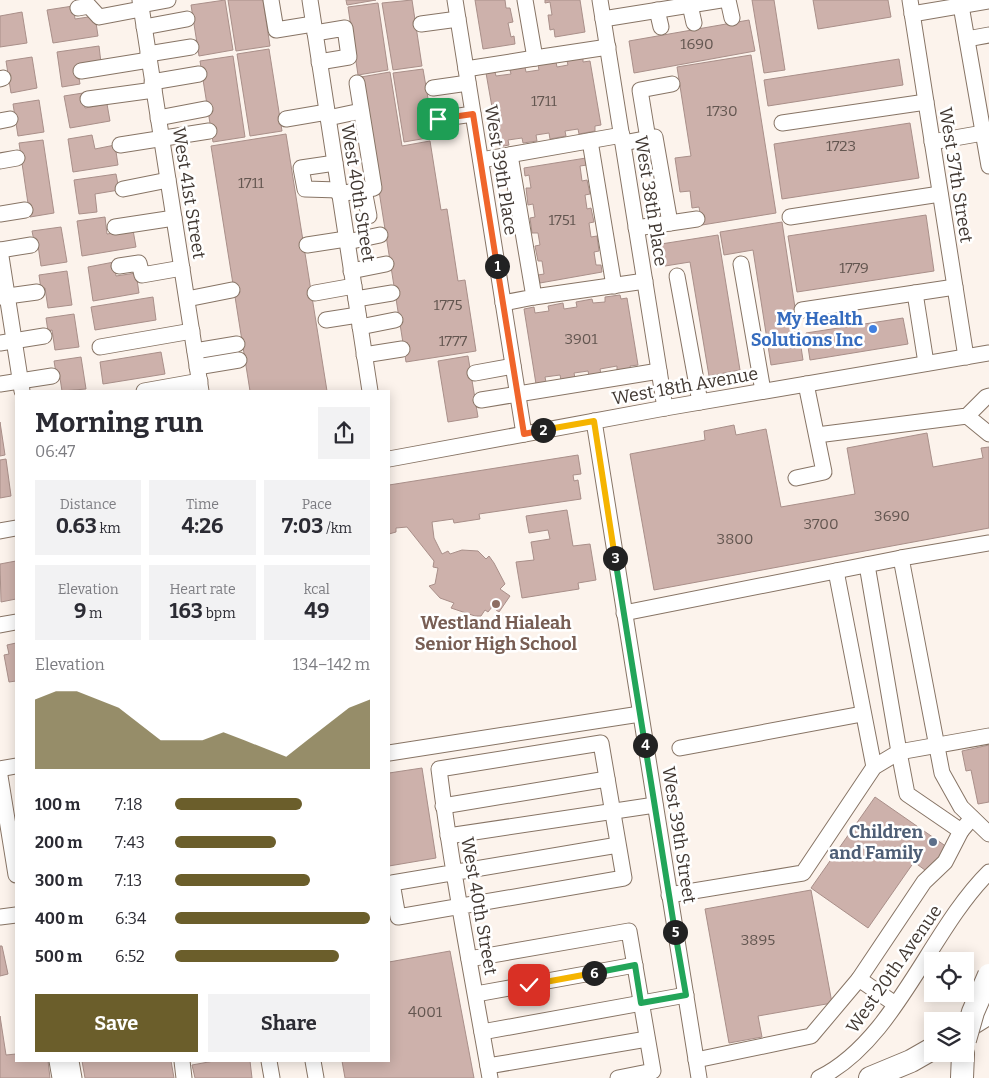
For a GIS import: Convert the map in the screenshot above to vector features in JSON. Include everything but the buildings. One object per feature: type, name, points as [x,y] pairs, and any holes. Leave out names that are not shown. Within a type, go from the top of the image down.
[{"type":"highway","points":[[973,1012],[989,975]]},
{"type":"highway","points":[[974,1022],[989,1013]]},
{"type":"highway","points":[[870,1078],[911,1061],[924,1053]]},
{"type":"highway","points":[[962,1078],[963,1062]]},
{"type":"street","points":[[78,8],[89,6],[99,17],[140,5],[168,0]]},
{"type":"street","points":[[271,0],[276,30],[345,28],[350,57],[319,62]]},
{"type":"street","name":"West 40th Street","points":[[310,0],[370,390]]},
{"type":"street","name":"West 39th Place","points":[[455,0],[524,434]]},
{"type":"street","points":[[525,0],[534,58]]},
{"type":"street","name":"West 38th Place","points":[[600,0],[665,408]]},
{"type":"street","points":[[603,19],[721,0]]},
{"type":"street","points":[[728,0],[732,18]]},
{"type":"street","points":[[911,7],[989,1]]},
{"type":"street","points":[[961,3],[967,39],[982,79],[985,116],[983,133],[988,156]]},
{"type":"street","name":"West 41st Street","points":[[140,5],[199,380]]},
{"type":"street","points":[[690,5],[694,23]]},
{"type":"street","name":"West 37th Street","points":[[911,7],[966,356]]},
{"type":"street","points":[[657,10],[661,27]]},
{"type":"street","points":[[144,27],[188,18]]},
{"type":"street","points":[[421,24],[458,19]]},
{"type":"street","points":[[967,39],[989,35]]},
{"type":"street","points":[[81,71],[191,47]]},
{"type":"street","points":[[433,88],[467,76],[534,58],[608,47]]},
{"type":"street","points":[[88,100],[199,74]]},
{"type":"street","points":[[335,163],[301,168],[305,189],[339,192],[374,188],[357,83]]},
{"type":"street","points":[[648,139],[640,90],[672,84]]},
{"type":"street","points":[[617,107],[642,102]]},
{"type":"street","points":[[782,123],[926,102]]},
{"type":"street","points":[[158,118],[205,109]]},
{"type":"street","points":[[286,119],[361,111]]},
{"type":"street","points":[[438,119],[473,114]]},
{"type":"street","points":[[120,146],[208,131]]},
{"type":"street","points":[[932,142],[983,133]]},
{"type":"street","points":[[480,160],[590,141],[648,139],[655,137],[670,223]]},
{"type":"street","points":[[590,141],[614,286]]},
{"type":"street","points":[[510,155],[534,297]]},
{"type":"street","points":[[0,161],[17,158]]},
{"type":"street","points":[[123,189],[168,180]]},
{"type":"street","points":[[364,190],[370,216]]},
{"type":"street","points":[[790,217],[940,194]]},
{"type":"street","points":[[0,214],[26,210]]},
{"type":"street","points":[[115,227],[174,218]]},
{"type":"street","points":[[636,228],[696,219]]},
{"type":"street","points":[[307,245],[380,235]]},
{"type":"street","points":[[21,386],[7,342],[0,250],[30,245]]},
{"type":"street","points":[[118,266],[139,263],[142,276],[182,268]]},
{"type":"street","points":[[351,271],[386,264]]},
{"type":"street","points":[[741,264],[763,391]]},
{"type":"street","points":[[677,276],[700,402]]},
{"type":"street","points":[[503,303],[645,281]]},
{"type":"street","points":[[802,310],[955,287]]},
{"type":"street","points":[[187,299],[232,290]]},
{"type":"street","points":[[4,296],[37,292]]},
{"type":"street","points":[[915,292],[926,363]]},
{"type":"street","points":[[315,293],[392,293]]},
{"type":"street","points":[[326,320],[395,320]]},
{"type":"street","points":[[100,347],[192,332]]},
{"type":"street","points":[[7,342],[44,336]]},
{"type":"street","points":[[195,351],[237,344]]},
{"type":"street","points":[[364,355],[402,349]]},
{"type":"street","name":"West 18th Avenue","points":[[390,459],[665,408],[989,353]]},
{"type":"street","points":[[149,390],[199,380],[239,360]]},
{"type":"street","points":[[475,373],[514,366]]},
{"type":"street","points":[[481,400],[659,371]]},
{"type":"street","points":[[0,384],[21,386],[52,376]]},
{"type":"street","points":[[796,478],[824,472],[806,384]]},
{"type":"street","points":[[817,435],[967,416],[989,396]]},
{"type":"street","points":[[967,416],[989,434]]},
{"type":"street","name":"West 39th Street","points":[[594,421],[699,1078]]},
{"type":"street","points":[[0,531],[15,528]]},
{"type":"street","points":[[624,613],[902,558],[989,543]]},
{"type":"street","points":[[902,558],[935,746],[942,773],[961,807],[989,834]]},
{"type":"street","points":[[867,565],[907,794],[961,831]]},
{"type":"street","points":[[836,571],[862,714],[874,767]]},
{"type":"street","points":[[0,625],[15,622]]},
{"type":"street","points":[[390,753],[640,714]]},
{"type":"street","points":[[680,748],[862,714]]},
{"type":"street","points":[[670,895],[803,873],[874,767],[899,752],[989,736]]},
{"type":"street","name":"West 40th Street","points":[[489,1072],[443,806],[439,769],[601,743],[607,779]]},
{"type":"street","points":[[0,769],[15,766]]},
{"type":"street","points":[[0,776],[15,869]]},
{"type":"street","points":[[443,806],[607,779],[624,878],[398,917],[392,883],[618,846]]},
{"type":"street","points":[[448,836],[655,805]]},
{"type":"street","points":[[696,1060],[811,1036],[859,979],[924,882],[946,862],[961,831],[972,818]]},
{"type":"street","name":"West 20th Avenue","points":[[820,1078],[843,1064],[862,1047],[895,1004],[961,906],[989,872]]},
{"type":"street","points":[[0,917],[15,914]]},
{"type":"street","points":[[469,959],[629,931],[653,1071],[618,1078]]},
{"type":"street","points":[[476,994],[635,965]]},
{"type":"street","points":[[859,979],[895,1004]]},
{"type":"street","points":[[482,1032],[686,995]]},
{"type":"street","points":[[489,1072],[647,1039]]},
{"type":"street","points":[[57,1062],[60,1078]]},
{"type":"street","points":[[71,1062],[74,1078]]},
{"type":"street","points":[[182,1062],[184,1078]]},
{"type":"street","points":[[269,1062],[272,1078]]},
{"type":"street","points":[[313,1062],[316,1078]]},
{"type":"place","name":"My Health Solutions Inc","points":[[873,329]]},
{"type":"place","name":"Westland Hialeah Senior High School","points":[[496,604]]},
{"type":"place","name":"Children and Family","points":[[933,842]]},
{"type":"route","points":[[438,119],[473,114],[524,434],[594,421],[686,995],[641,1003],[635,965],[529,985]]}]
